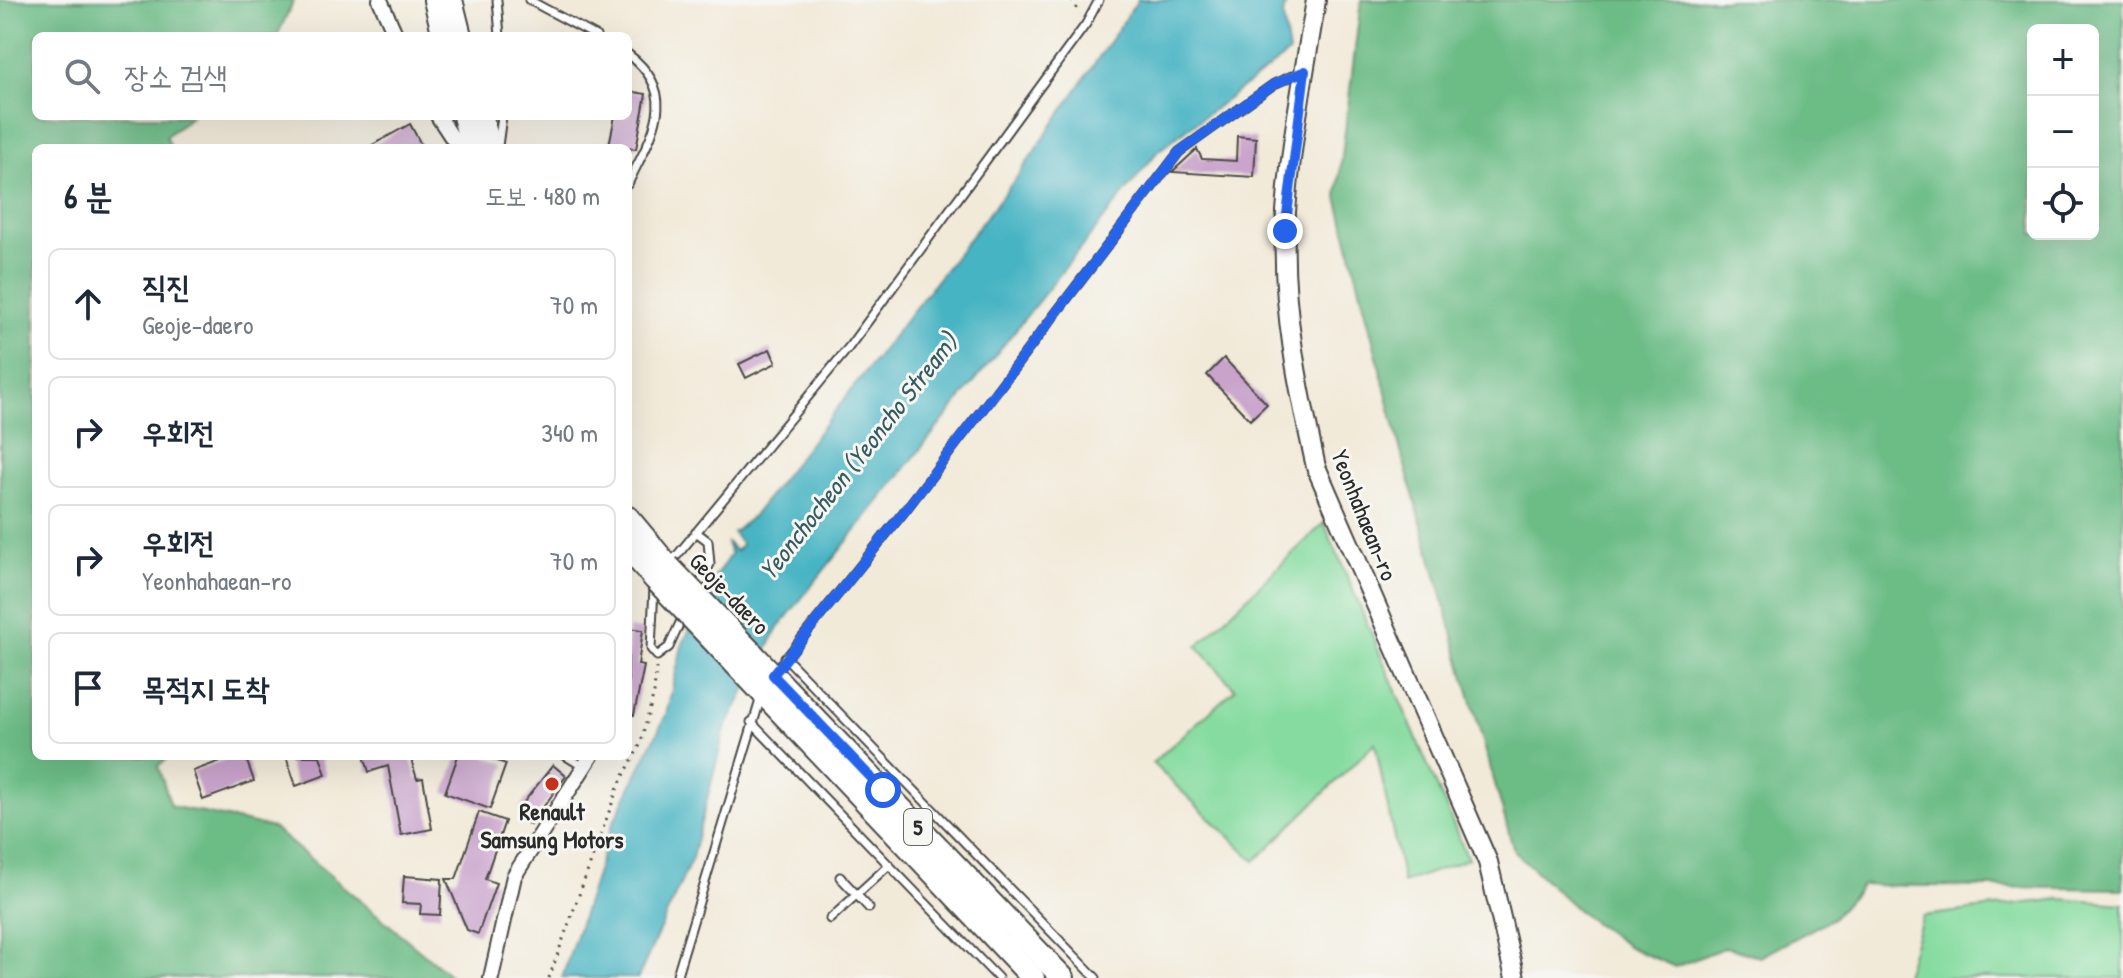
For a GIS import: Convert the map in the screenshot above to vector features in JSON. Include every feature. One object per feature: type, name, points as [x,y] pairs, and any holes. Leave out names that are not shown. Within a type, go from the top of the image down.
[{"type":"main road","points":[[435,0],[443,32]]},
{"type":"main road","points":[[451,0],[459,32]]},
{"type":"main road","points":[[465,120],[471,144]]},
{"type":"main road","points":[[482,120],[489,144]]},
{"type":"main road","name":"Geoje-daero","points":[[632,524],[662,572]]},
{"type":"main road","name":"Geoje-daero","points":[[632,551],[662,572],[773,675],[1063,978]]},
{"type":"main road","name":"Geoje-daero","points":[[773,675],[1033,978]]},
{"type":"street","points":[[380,0],[394,32]]},
{"type":"street","name":"Yeonhahaean-ro","points":[[1316,0],[1285,231],[1289,304],[1302,403],[1316,467],[1488,862],[1515,978]]},
{"type":"street","points":[[440,120],[451,141]]},
{"type":"street","points":[[491,978],[514,876],[588,761]]},
{"type":"lane","points":[[497,0],[500,32]]},
{"type":"lane","points":[[529,0],[589,32]]},
{"type":"lane","points":[[696,532],[708,541],[710,564],[669,647],[657,656],[651,649],[662,572],[849,347],[1086,24],[1099,0]]},
{"type":"lane","points":[[632,57],[648,69],[658,99],[657,122],[632,175]]},
{"type":"lane","points":[[676,978],[751,722],[773,675],[907,508],[1179,152],[1274,84],[1305,71]]},
{"type":"lane","points":[[498,144],[502,120]]},
{"type":"lane","points":[[773,675],[1096,978]]},
{"type":"lane","points":[[751,722],[998,978]]},
{"type":"lane","points":[[830,919],[889,865]]},
{"type":"lane","points":[[840,877],[869,908]]},
{"type":"path","points":[[549,978],[618,787],[640,745],[654,693],[657,656]]},
{"type":"green space","points":[[0,0],[294,0],[279,32],[32,32],[32,120],[187,120],[166,136],[169,144],[32,144],[32,760],[165,760],[158,766],[171,806],[273,828],[453,978],[0,978]]},
{"type":"green space","points":[[1361,0],[2123,0],[2123,889],[1862,885],[1833,918],[1760,957],[1726,947],[1675,967],[1629,947],[1582,914],[1514,851],[1400,448],[1337,197]]},
{"type":"green space","points":[[1324,523],[1468,859],[1403,883],[1375,743],[1255,861],[1152,763],[1235,689],[1197,646]]},
{"type":"green space","points":[[2060,899],[2123,904],[2123,978],[1904,978],[1923,916]]},
{"type":"water","name":"Yeonchocheon (Yeoncho Stream)","points":[[1138,0],[1286,0],[1283,17],[1289,53],[1158,151],[778,628],[725,729],[692,858],[638,978],[562,978],[613,823],[666,715],[682,646],[712,581],[731,554],[726,542],[736,551],[742,545],[733,533],[754,515],[1017,177]]},
{"type":"building","points":[[632,92],[646,94],[636,149],[632,148],[632,144],[609,144],[614,120],[632,120]]},
{"type":"building","points":[[410,124],[421,144],[374,144]]},
{"type":"building","points":[[1237,136],[1256,138],[1254,177],[1172,172],[1197,149],[1202,159],[1236,161]]},
{"type":"building","points":[[770,349],[776,363],[746,378],[739,364]]},
{"type":"building","points":[[1224,358],[1267,404],[1250,420],[1207,375]]},
{"type":"building","points":[[632,629],[643,630],[638,665],[644,666],[634,715]]},
{"type":"building","points":[[223,760],[246,760],[254,781],[203,800],[193,771]]},
{"type":"building","points":[[287,760],[321,760],[326,775],[296,786]]},
{"type":"building","points":[[365,760],[411,760],[417,779],[423,778],[432,829],[401,835],[388,766],[369,772]]},
{"type":"building","points":[[457,760],[495,760],[506,764],[490,809],[445,793]]},
{"type":"building","points":[[553,765],[566,776],[530,825],[521,818],[520,807]]},
{"type":"building","points":[[479,812],[505,821],[485,879],[496,883],[478,934],[467,930],[446,879],[456,879]]},
{"type":"building","points":[[404,876],[442,879],[440,915],[420,914],[421,904],[402,903]]},
{"type":"place","name":"Renault Samsung Motors","points":[[552,784]]},
{"type":"route","points":[[883,790],[773,675],[907,508],[1179,152],[1274,84],[1305,71],[1285,231]]}]
